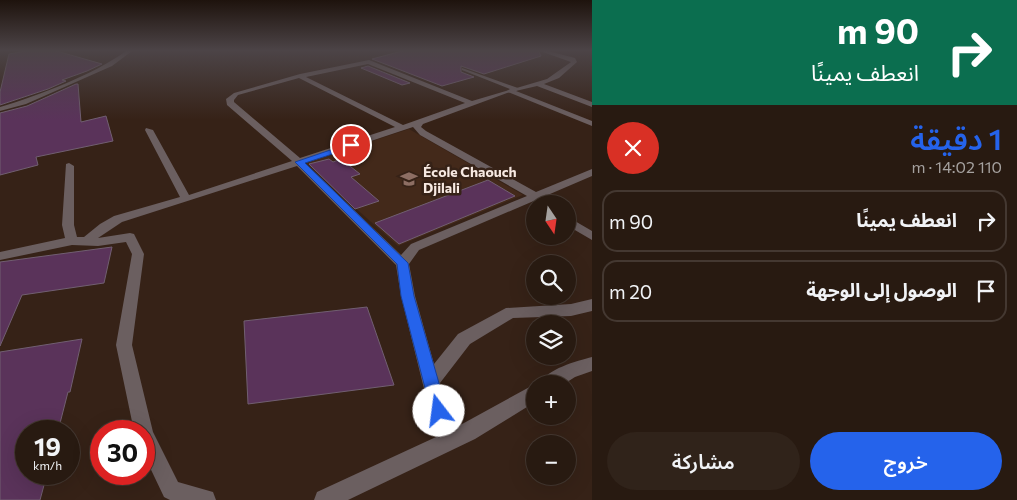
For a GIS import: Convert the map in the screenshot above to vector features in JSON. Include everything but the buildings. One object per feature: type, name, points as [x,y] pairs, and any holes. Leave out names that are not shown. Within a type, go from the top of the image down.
[{"type":"street","points":[[0,109],[23,102],[89,74]]},
{"type":"street","points":[[308,74],[236,94],[230,99],[230,103],[299,162],[402,263],[408,296],[447,441]]},
{"type":"street","points":[[400,74],[473,104]]},
{"type":"street","points":[[476,74],[592,124]]},
{"type":"street","points":[[80,241],[118,219],[186,199],[513,90],[550,82],[561,74]]},
{"type":"street","points":[[300,76],[403,128]]},
{"type":"street","points":[[537,84],[592,105]]},
{"type":"street","points":[[420,122],[417,127],[423,133],[530,195]]},
{"type":"street","points":[[149,130],[186,199]]},
{"type":"street","points":[[69,166],[68,225],[80,241]]},
{"type":"street","points":[[548,195],[592,172]]},
{"type":"street","points":[[402,263],[415,248],[526,205]]},
{"type":"street","points":[[576,226],[592,236]]},
{"type":"street","points":[[0,256],[80,241],[98,242],[130,237],[138,254],[124,345],[144,434],[171,490],[205,500]]},
{"type":"street","points":[[431,382],[464,339],[511,312],[571,310],[592,305]]},
{"type":"street","points":[[563,375],[592,364]]},
{"type":"street","points":[[325,500],[468,432],[526,397]]},
{"type":"street","points":[[333,500],[388,470]]},
{"type":"shaded area","name":"École Chaouch Djilali","points":[[409,129],[523,195],[398,246],[305,163]]},
{"type":"place","name":"École Chaouch Djilali","points":[[409,179]]},
{"type":"route","points":[[351,145],[299,162],[402,263],[408,296],[439,411]]}]
